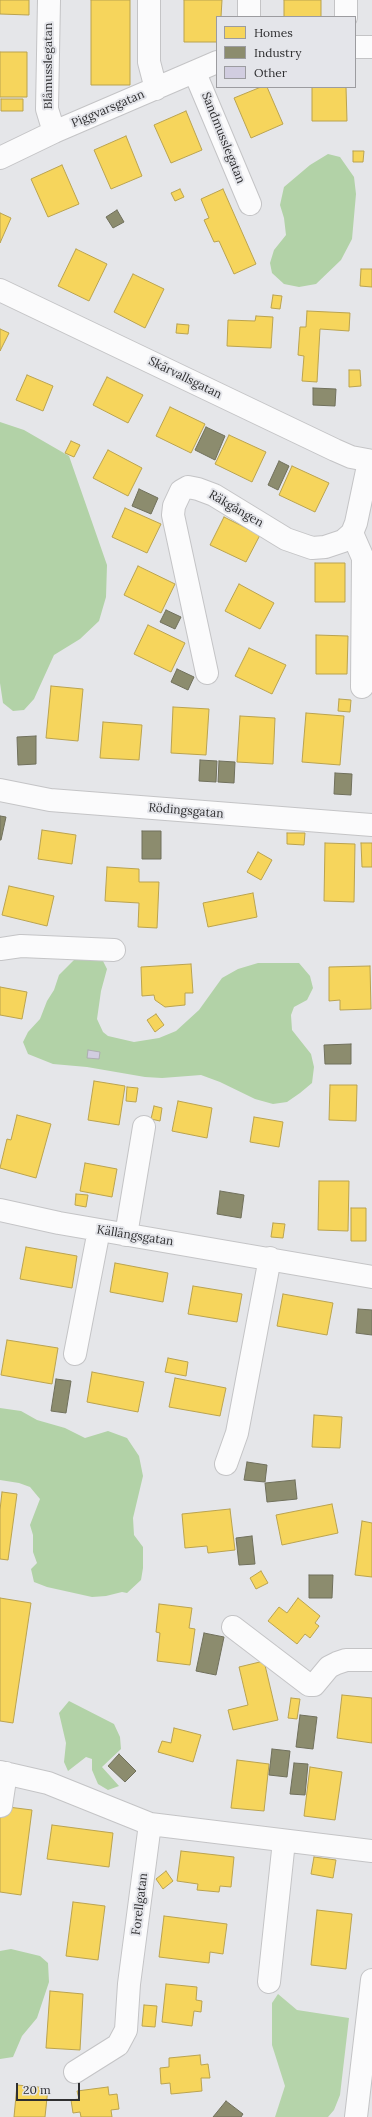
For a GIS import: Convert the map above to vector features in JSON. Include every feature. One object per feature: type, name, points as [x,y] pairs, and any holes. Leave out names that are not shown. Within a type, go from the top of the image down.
[{"type":"street","name":"Blåmusslegatan","points":[[49,0],[48,109],[54,132]]},
{"type":"street","points":[[149,0],[149,62],[156,89]]},
{"type":"street","points":[[249,0],[249,16]]},
{"type":"street","points":[[346,0],[346,16]]},
{"type":"street","points":[[356,47],[372,47]]},
{"type":"street","name":"Piggvarsgatan","points":[[0,158],[54,132],[216,62]]},
{"type":"street","name":"Sandmusslegatan","points":[[195,72],[250,204]]},
{"type":"street","name":"Skärvallsgatan","points":[[0,290],[335,450],[370,461]]},
{"type":"street","points":[[362,687],[363,558],[352,533],[356,523],[370,461]]},
{"type":"street","name":"Räkgången","points":[[207,673],[173,515],[174,506],[181,491],[188,487],[214,495],[299,545],[312,548],[334,545],[352,533]]},
{"type":"street","name":"Rödingsgatan","points":[[0,790],[50,800],[372,825]]},
{"type":"street","points":[[0,949],[21,946],[114,950]]},
{"type":"street","points":[[126,1235],[144,1127]]},
{"type":"street","name":"Källängsgatan","points":[[0,1210],[126,1235],[270,1258],[372,1277]]},
{"type":"street","points":[[75,1354],[99,1230]]},
{"type":"street","points":[[226,1464],[237,1433],[270,1258]]},
{"type":"street","points":[[233,1627],[309,1685],[314,1685],[329,1667],[337,1663],[348,1660],[372,1660]]},
{"type":"street","points":[[1,1806],[3,1772],[48,1783],[150,1824],[372,1851]]},
{"type":"street","name":"Forellgatan","points":[[75,2072],[118,2045],[124,2037],[150,1824]]},
{"type":"street","points":[[269,1982],[284,1840]]},
{"type":"street","points":[[356,2117],[370,2008],[372,1980]]},
{"type":"green space","points":[[328,154],[340,157],[354,177],[356,194],[352,239],[341,260],[316,284],[299,287],[284,284],[272,273],[270,263],[274,250],[286,235],[284,218],[280,205],[284,187],[310,165]]},
{"type":"green space","points":[[0,422],[24,430],[69,456],[107,565],[106,597],[99,621],[80,639],[54,655],[34,699],[24,710],[13,711],[3,703],[0,683]]},
{"type":"green space","points":[[75,959],[102,959],[107,969],[101,991],[97,1019],[103,1032],[108,1036],[134,1042],[159,1038],[176,1031],[199,1010],[222,978],[238,969],[258,963],[299,963],[310,976],[313,988],[307,1000],[294,1007],[291,1015],[292,1030],[311,1054],[314,1067],[312,1083],[287,1102],[273,1104],[255,1099],[220,1082],[201,1075],[162,1078],[145,1077],[87,1067],[53,1064],[28,1054],[23,1042],[28,1032],[40,1019],[47,1001],[54,990],[59,975]]},
{"type":"green space","points":[[0,1408],[21,1411],[37,1420],[65,1428],[85,1438],[108,1431],[127,1438],[139,1456],[143,1476],[133,1518],[134,1535],[143,1547],[143,1568],[141,1580],[127,1593],[122,1592],[106,1596],[92,1597],[47,1587],[34,1582],[31,1569],[37,1563],[33,1552],[33,1535],[30,1525],[40,1499],[30,1487],[19,1483],[0,1480]]},
{"type":"green space","points":[[69,1701],[114,1724],[120,1737],[121,1749],[102,1767],[119,1786],[108,1790],[98,1784],[92,1770],[92,1759],[86,1757],[68,1771],[64,1762],[66,1743],[59,1713]]},
{"type":"green space","points":[[11,1949],[40,1956],[48,1963],[49,1982],[37,2018],[22,2036],[13,2057],[0,2059],[0,1951]]},
{"type":"green space","points":[[278,1994],[297,2010],[349,2018],[340,2095],[334,2110],[328,2117],[275,2117],[285,2086],[272,2045],[272,2003]]},
{"type":"building: Homes","points":[[0,0],[29,0],[29,15],[0,14]]},
{"type":"building: Homes","points":[[91,0],[130,0],[130,85],[91,85]]},
{"type":"building: Homes","points":[[184,0],[222,0],[221,16],[216,16],[216,42],[184,42]]},
{"type":"building: Homes","points":[[284,0],[321,0],[321,16],[284,16]]},
{"type":"building: Homes","points":[[0,52],[27,52],[27,97],[0,97]]},
{"type":"building: Homes","points":[[259,88],[267,88],[283,124],[251,138],[234,98]]},
{"type":"building: Homes","points":[[312,88],[346,88],[347,121],[312,121]]},
{"type":"building: Homes","points":[[1,99],[23,99],[23,111],[1,111]]},
{"type":"building: Homes","points":[[186,111],[202,150],[171,163],[154,125]]},
{"type":"building: Homes","points":[[126,136],[142,176],[111,189],[94,150]]},
{"type":"building: Homes","points":[[353,151],[364,151],[363,162],[353,162]]},
{"type":"building: Homes","points":[[62,165],[79,204],[48,217],[31,179]]},
{"type":"building: Homes","points":[[180,189],[184,197],[175,201],[171,193]]},
{"type":"building: Homes","points":[[223,189],[256,264],[234,274],[219,241],[214,242],[204,220],[209,218],[201,199]]},
{"type":"building: Homes","points":[[0,213],[11,218],[0,243]]},
{"type":"building: Homes","points":[[76,249],[107,264],[89,301],[58,286]]},
{"type":"building: Homes","points":[[361,269],[372,269],[372,287],[360,286]]},
{"type":"building: Homes","points":[[133,274],[164,289],[145,328],[114,312]]},
{"type":"building: Homes","points":[[273,295],[282,296],[280,309],[271,308]]},
{"type":"building: Homes","points":[[307,311],[350,313],[349,331],[320,329],[317,382],[302,381],[304,356],[298,355],[300,327],[306,327]]},
{"type":"building: Homes","points":[[256,316],[273,317],[271,348],[227,346],[228,320],[255,321]]},
{"type":"building: Homes","points":[[177,324],[189,325],[188,334],[176,333]]},
{"type":"building: Homes","points":[[0,329],[9,333],[0,351]]},
{"type":"building: Homes","points":[[349,370],[360,370],[361,386],[349,387]]},
{"type":"building: Homes","points":[[27,375],[53,386],[43,411],[16,400]]},
{"type":"building: Homes","points":[[107,377],[143,395],[128,423],[93,405]]},
{"type":"building: Homes","points":[[170,407],[205,424],[191,453],[156,436]]},
{"type":"building: Homes","points":[[229,435],[266,452],[252,482],[215,464]]},
{"type":"building: Homes","points":[[71,441],[80,445],[74,457],[65,453]]},
{"type":"building: Homes","points":[[108,450],[142,468],[128,496],[93,478]]},
{"type":"building: Homes","points":[[292,466],[329,483],[315,512],[279,495]]},
{"type":"building: Homes","points":[[125,508],[161,524],[147,553],[112,537]]},
{"type":"building: Homes","points":[[224,517],[260,535],[246,562],[210,545]]},
{"type":"building: Homes","points":[[315,563],[345,563],[345,602],[315,602]]},
{"type":"building: Homes","points":[[138,566],[175,584],[161,613],[124,595]]},
{"type":"building: Homes","points":[[239,584],[274,603],[260,629],[225,611]]},
{"type":"building: Homes","points":[[148,625],[185,643],[171,672],[134,654]]},
{"type":"building: Homes","points":[[316,635],[348,636],[347,674],[316,674]]},
{"type":"building: Homes","points":[[249,648],[286,665],[272,694],[235,676]]},
{"type":"building: Homes","points":[[51,686],[83,689],[78,741],[46,738]]},
{"type":"building: Homes","points":[[339,699],[351,700],[350,712],[338,711]]},
{"type":"building: Homes","points":[[173,707],[209,709],[206,755],[171,753]]},
{"type":"building: Homes","points":[[306,713],[344,716],[340,765],[302,762]]},
{"type":"building: Homes","points":[[240,716],[275,718],[273,764],[237,762]]},
{"type":"building: Homes","points":[[103,722],[142,725],[139,760],[100,758]]},
{"type":"building: Homes","points":[[42,830],[76,835],[72,864],[38,859]]},
{"type":"building: Homes","points":[[287,833],[305,833],[304,845],[287,844]]},
{"type":"building: Homes","points":[[325,843],[355,844],[354,902],[324,901]]},
{"type":"building: Homes","points":[[361,843],[372,843],[372,867],[362,867]]},
{"type":"building: Homes","points":[[258,852],[272,860],[261,880],[247,872]]},
{"type":"building: Homes","points":[[107,867],[139,869],[139,882],[159,882],[157,928],[138,927],[139,903],[105,901]]},
{"type":"building: Homes","points":[[9,886],[54,896],[47,926],[2,915]]},
{"type":"building: Homes","points":[[253,893],[257,917],[208,927],[203,903]]},
{"type":"building: Homes","points":[[191,964],[193,993],[185,993],[185,1005],[165,1007],[155,1000],[154,995],[142,996],[141,967]]},
{"type":"building: Homes","points":[[370,966],[371,1009],[340,1010],[340,1000],[329,1001],[329,967]]},
{"type":"building: Homes","points":[[0,987],[27,992],[22,1019],[0,1015]]},
{"type":"building: Homes","points":[[156,1014],[164,1025],[155,1032],[147,1020]]},
{"type":"building: Homes","points":[[94,1081],[125,1086],[119,1125],[88,1120]]},
{"type":"building: Homes","points":[[330,1085],[357,1085],[356,1121],[329,1120]]},
{"type":"building: Homes","points":[[127,1087],[138,1088],[136,1102],[126,1101]]},
{"type":"building: Homes","points":[[178,1101],[212,1108],[207,1138],[172,1131]]},
{"type":"building: Homes","points":[[154,1106],[162,1108],[160,1121],[151,1119]]},
{"type":"building: Homes","points":[[17,1115],[51,1124],[36,1178],[0,1168],[7,1139],[11,1140]]},
{"type":"building: Homes","points":[[254,1117],[283,1122],[279,1147],[250,1142]]},
{"type":"building: Homes","points":[[85,1163],[117,1169],[112,1197],[80,1191]]},
{"type":"building: Homes","points":[[319,1181],[349,1181],[348,1231],[318,1230]]},
{"type":"building: Homes","points":[[76,1194],[88,1195],[86,1207],[75,1205]]},
{"type":"building: Homes","points":[[351,1208],[366,1208],[366,1241],[351,1241]]},
{"type":"building: Homes","points":[[273,1223],[285,1224],[283,1238],[271,1237]]},
{"type":"building: Homes","points":[[26,1247],[77,1256],[72,1288],[20,1279]]},
{"type":"building: Homes","points":[[115,1263],[168,1273],[163,1302],[110,1292]]},
{"type":"building: Homes","points":[[193,1286],[242,1294],[237,1322],[188,1314]]},
{"type":"building: Homes","points":[[283,1294],[333,1303],[327,1335],[277,1326]]},
{"type":"building: Homes","points":[[7,1340],[58,1348],[52,1384],[1,1375]]},
{"type":"building: Homes","points":[[168,1358],[188,1362],[186,1376],[165,1372]]},
{"type":"building: Homes","points":[[92,1372],[144,1382],[138,1412],[87,1402]]},
{"type":"building: Homes","points":[[175,1378],[226,1388],[220,1416],[169,1407]]},
{"type":"building: Homes","points":[[314,1415],[342,1417],[340,1448],[312,1447]]},
{"type":"building: Homes","points":[[2,1492],[17,1494],[8,1560],[0,1559],[0,1510]]},
{"type":"building: Homes","points":[[332,1504],[338,1533],[282,1545],[276,1515]]},
{"type":"building: Homes","points":[[230,1509],[235,1550],[208,1553],[207,1546],[185,1548],[182,1514]]},
{"type":"building: Homes","points":[[362,1521],[372,1523],[372,1577],[355,1575]]},
{"type":"building: Homes","points":[[261,1571],[268,1583],[256,1589],[250,1578]]},
{"type":"building: Homes","points":[[0,1598],[31,1603],[13,1723],[0,1721]]},
{"type":"building: Homes","points":[[298,1598],[320,1616],[315,1623],[319,1626],[310,1638],[305,1634],[297,1644],[268,1621],[279,1607],[287,1613]]},
{"type":"building: Homes","points":[[159,1604],[192,1608],[189,1628],[195,1629],[190,1665],[157,1661],[160,1633],[156,1632]]},
{"type":"building: Homes","points":[[264,1661],[278,1720],[233,1730],[228,1710],[248,1705],[239,1667]]},
{"type":"building: Homes","points":[[342,1695],[372,1698],[372,1743],[337,1738]]},
{"type":"building: Homes","points":[[291,1698],[300,1699],[297,1719],[288,1718]]},
{"type":"building: Homes","points":[[174,1728],[201,1735],[193,1762],[158,1752],[162,1741],[171,1743]]},
{"type":"building: Homes","points":[[237,1760],[269,1764],[264,1811],[231,1808]]},
{"type":"building: Homes","points":[[310,1767],[342,1772],[335,1820],[304,1816]]},
{"type":"building: Homes","points":[[0,1806],[32,1810],[21,1895],[0,1892]]},
{"type":"building: Homes","points":[[52,1825],[113,1833],[109,1867],[47,1859]]},
{"type":"building: Homes","points":[[181,1851],[234,1857],[231,1887],[220,1886],[219,1892],[197,1890],[198,1884],[177,1881]]},
{"type":"building: Homes","points":[[314,1857],[336,1860],[333,1878],[311,1874]]},
{"type":"building: Homes","points":[[166,1871],[173,1881],[163,1889],[156,1879]]},
{"type":"building: Homes","points":[[73,1902],[105,1906],[98,1960],[66,1956]]},
{"type":"building: Homes","points":[[317,1910],[352,1914],[346,1969],[311,1965]]},
{"type":"building: Homes","points":[[164,1916],[227,1924],[223,1954],[210,1952],[209,1963],[159,1957]]},
{"type":"building: Homes","points":[[166,1984],[197,1987],[196,2000],[202,2001],[201,2012],[194,2011],[192,2026],[162,2022]]},
{"type":"building: Homes","points":[[50,1991],[83,1994],[80,2050],[46,2048]]},
{"type":"building: Homes","points":[[144,2005],[157,2006],[155,2027],[142,2026]]},
{"type":"building: Homes","points":[[200,2055],[201,2065],[208,2064],[210,2078],[201,2078],[202,2091],[171,2094],[170,2083],[161,2084],[160,2068],[169,2067],[169,2058]]},
{"type":"building: Homes","points":[[17,2085],[48,2088],[45,2117],[14,2117]]},
{"type":"building: Homes","points":[[108,2087],[109,2095],[117,2094],[119,2109],[111,2110],[112,2117],[81,2117],[80,2112],[73,2113],[71,2100],[79,2099],[77,2091]]},
{"type":"building: Industry","points":[[117,210],[124,222],[113,228],[106,217]]},
{"type":"building: Industry","points":[[313,388],[336,389],[335,406],[313,405]]},
{"type":"building: Industry","points":[[206,427],[225,436],[215,460],[195,450]]},
{"type":"building: Industry","points":[[279,461],[289,466],[278,490],[268,485]]},
{"type":"building: Industry","points":[[139,489],[158,498],[151,514],[132,506]]},
{"type":"building: Industry","points":[[166,610],[181,617],[175,629],[160,622]]},
{"type":"building: Industry","points":[[177,669],[194,677],[188,690],[171,682]]},
{"type":"building: Industry","points":[[36,736],[36,764],[18,765],[17,737]]},
{"type":"building: Industry","points":[[200,760],[217,761],[216,782],[199,781]]},
{"type":"building: Industry","points":[[219,761],[235,762],[234,783],[218,782]]},
{"type":"building: Industry","points":[[335,773],[352,774],[351,795],[334,794]]},
{"type":"building: Industry","points":[[0,816],[6,817],[1,840],[0,840]]},
{"type":"building: Industry","points":[[142,831],[161,831],[161,859],[142,859]]},
{"type":"building: Industry","points":[[351,1044],[351,1064],[325,1064],[324,1045]]},
{"type":"building: Industry","points":[[220,1191],[244,1195],[241,1218],[217,1214]]},
{"type":"building: Industry","points":[[358,1309],[372,1310],[372,1335],[356,1333]]},
{"type":"building: Industry","points":[[56,1379],[71,1381],[66,1413],[51,1411]]},
{"type":"building: Industry","points":[[247,1462],[267,1465],[265,1482],[244,1480]]},
{"type":"building: Industry","points":[[295,1480],[297,1499],[267,1502],[265,1483]]},
{"type":"building: Industry","points":[[252,1536],[255,1564],[239,1565],[236,1538]]},
{"type":"building: Industry","points":[[309,1575],[333,1575],[332,1598],[309,1598]]},
{"type":"building: Industry","points":[[204,1633],[224,1637],[216,1675],[196,1671]]},
{"type":"building: Industry","points":[[300,1715],[317,1717],[313,1749],[296,1747]]},
{"type":"building: Industry","points":[[272,1749],[290,1751],[287,1777],[269,1775]]},
{"type":"building: Industry","points":[[119,1754],[136,1771],[125,1782],[108,1766]]},
{"type":"building: Industry","points":[[294,1763],[308,1764],[305,1795],[290,1794]]},
{"type":"building: Industry","points":[[226,2101],[243,2114],[241,2117],[213,2117]]},
{"type":"building: Other","points":[[88,1050],[100,1052],[99,1059],[87,1058]]}]
